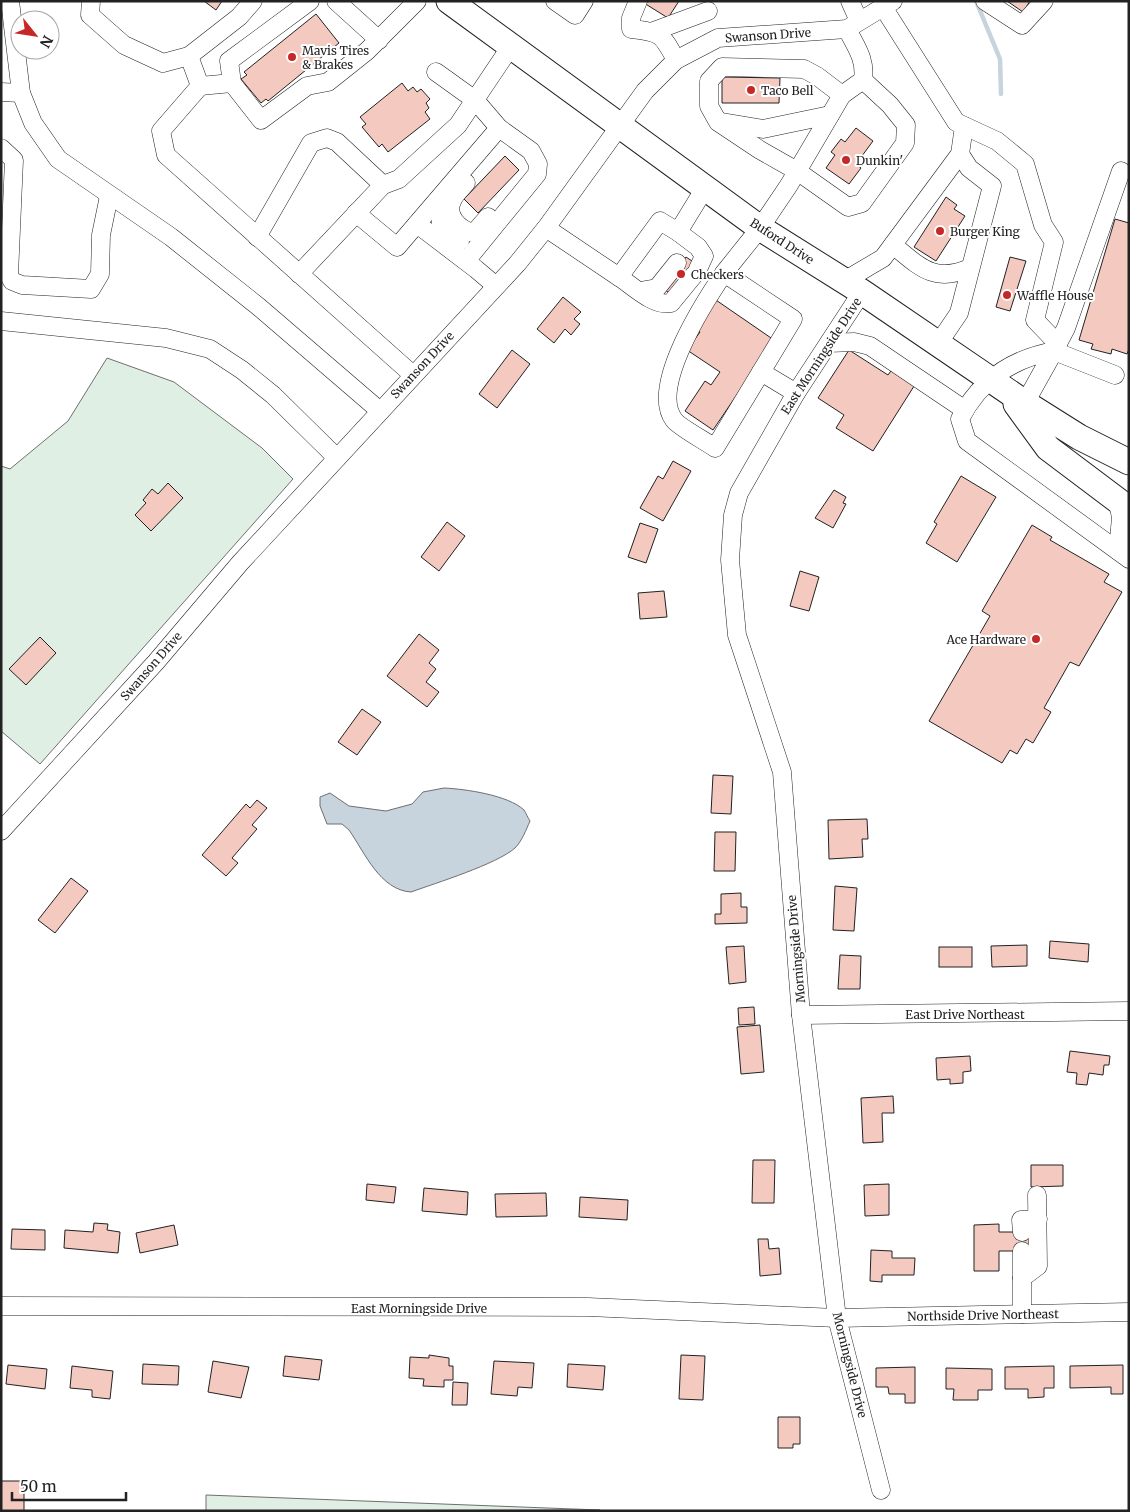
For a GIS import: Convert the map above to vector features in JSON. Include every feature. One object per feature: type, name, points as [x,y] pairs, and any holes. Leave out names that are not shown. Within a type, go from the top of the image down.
[{"type":"highway","name":"Buford Drive","points":[[449,1],[760,228],[853,287],[1006,391],[1078,437],[1129,462]]},
{"type":"highway","points":[[1006,391],[1048,448],[1123,504]]},
{"type":"street","points":[[10,1],[7,29],[21,93],[34,123],[58,159],[178,242],[259,307],[380,411]]},
{"type":"street","points":[[91,1],[90,15],[124,45],[163,63],[189,56],[239,16],[253,1]]},
{"type":"street","points":[[310,1],[229,61],[232,83],[261,120],[307,86],[328,82],[379,40],[417,1]]},
{"type":"street","points":[[336,1],[379,40]]},
{"type":"street","points":[[555,1],[575,15],[584,1]]},
{"type":"street","points":[[638,1],[631,18],[631,29],[654,31],[711,6],[718,38]]},
{"type":"street","points":[[724,273],[793,319],[715,448],[674,420],[668,399],[674,366],[689,331],[724,273],[760,228],[797,171],[842,95],[863,80],[865,67],[853,25],[850,1]]},
{"type":"street","points":[[985,1],[1022,25],[1044,1]]},
{"type":"street","points":[[888,4],[956,122],[998,141],[1025,164],[1043,224],[1054,242],[1035,320],[1056,348],[1115,375]]},
{"type":"street","name":"Swanson Drive","points":[[1,831],[156,662],[240,563],[496,286],[546,228],[645,91],[676,60],[718,38],[853,25],[888,4]]},
{"type":"street","points":[[654,31],[666,40],[676,60]]},
{"type":"street","points":[[299,274],[383,185],[399,179],[458,125],[511,46]]},
{"type":"street","points":[[189,56],[200,86]]},
{"type":"street","points":[[842,95],[818,76],[804,69],[722,67],[709,81],[708,106],[718,122],[760,150],[797,171],[848,208],[862,203],[905,143],[906,125],[890,105],[863,80]]},
{"type":"street","points":[[436,72],[475,100],[499,128],[531,151],[538,164],[537,174],[466,261]]},
{"type":"street","points":[[232,83],[200,86],[161,131],[166,155],[414,375]]},
{"type":"street","points":[[1,92],[21,93]]},
{"type":"street","points":[[718,122],[763,129],[830,115]]},
{"type":"street","points":[[853,287],[883,258],[960,154],[964,126]]},
{"type":"street","points":[[356,213],[397,247],[499,128]]},
{"type":"street","points":[[257,237],[311,143],[327,138],[337,142],[383,185]]},
{"type":"street","points":[[486,141],[487,158],[452,199],[450,209],[454,220],[461,228],[474,233],[524,176],[537,174]]},
{"type":"street","points":[[1,148],[14,160],[9,275],[12,281],[22,285],[91,289],[100,274],[100,235],[109,196]]},
{"type":"street","points":[[938,344],[959,313],[992,186],[969,168],[960,154]]},
{"type":"street","points":[[1121,171],[1066,328],[1056,348],[1006,391],[965,410],[960,419],[967,441],[1125,552]]},
{"type":"street","points":[[640,291],[657,288],[686,250],[683,236],[705,188]]},
{"type":"street","points":[[546,228],[640,291],[661,304],[671,303],[696,272],[704,256],[698,247],[660,221],[620,277]]},
{"type":"street","points":[[417,224],[496,286]]},
{"type":"street","points":[[893,245],[932,274],[952,276],[970,268]]},
{"type":"street","name":"East Morningside Drive","points":[[780,421],[829,343],[853,287]]},
{"type":"street","points":[[1,321],[166,338],[210,349],[242,370],[273,395],[337,458]]},
{"type":"street","points":[[829,343],[854,342],[870,346],[965,410]]},
{"type":"street","points":[[1006,391],[1011,364],[1056,348]]},
{"type":"street","points":[[761,372],[796,393]]},
{"type":"street","name":"Morningside Drive","points":[[780,421],[739,493],[733,515],[730,560],[736,635],[782,772],[801,1015],[836,1318],[881,1490]]},
{"type":"street","points":[[1123,504],[1121,517],[1125,552]]},
{"type":"street","name":"East Drive Northeast","points":[[801,1015],[1129,1011]]},
{"type":"street","points":[[1022,1278],[1038,1266],[1037,1195]]},
{"type":"street","points":[[1022,1232],[1021,1220],[1038,1219]]},
{"type":"street","points":[[1022,1251],[1022,1314]]},
{"type":"street","name":"East Morningside Drive","points":[[1,1306],[588,1308],[836,1318]]},
{"type":"street","name":"Northside Drive Northeast","points":[[836,1318],[1129,1312]]},
{"type":"green space","points":[[107,358],[174,382],[262,448],[293,479],[40,764],[1,731],[1,466],[10,469],[68,421]]},
{"type":"green space","points":[[206,1495],[600,1510],[206,1511]]},
{"type":"shaded area","points":[[444,788],[474,791],[508,800],[524,810],[530,821],[520,842],[506,854],[466,873],[411,892],[400,890],[382,878],[367,859],[349,830],[342,824],[327,824],[320,806],[320,797],[330,793],[349,806],[386,811],[412,804],[423,792]]},
{"type":"building","points":[[204,1],[222,1],[216,10]]},
{"type":"building","points":[[645,1],[679,1],[668,18],[644,3]]},
{"type":"building","points":[[1007,1],[1030,1],[1023,12]]},
{"type":"building","name":"Mavis Tires & Brakes","points":[[316,14],[339,43],[268,101],[266,99],[261,103],[241,79],[247,75],[244,72]]},
{"type":"building","name":"Taco Bell","points":[[722,77],[780,78],[779,103],[722,103]]},
{"type":"building","points":[[402,83],[408,91],[413,87],[417,92],[421,89],[430,99],[426,103],[429,108],[425,112],[430,119],[388,152],[382,144],[379,147],[362,127],[366,124],[360,117]]},
{"type":"building","name":"Dunkin'","points":[[856,128],[873,141],[856,164],[861,168],[849,184],[826,168],[835,155],[831,152],[841,139],[845,142]]},
{"type":"building","points":[[505,156],[519,170],[478,213],[464,199]]},
{"type":"building","name":"Burger King","points":[[946,197],[957,205],[954,209],[965,216],[936,261],[914,247]]},
{"type":"building","points":[[1115,219],[1129,223],[1129,349],[1127,354],[1112,349],[1111,354],[1091,349],[1093,344],[1079,340]]},
{"type":"building","name":"Checkers","points":[[686,257],[695,263],[673,296],[664,289]]},
{"type":"building","name":"Waffle House","points":[[1010,257],[1026,261],[1010,311],[996,307]]},
{"type":"building","points":[[563,297],[581,312],[574,319],[580,324],[571,335],[565,329],[554,343],[537,329]]},
{"type":"building","points":[[713,298],[774,340],[713,430],[685,411],[705,381],[711,385],[720,372],[687,350],[700,332],[693,328]]},
{"type":"building","points":[[512,350],[530,364],[497,408],[479,394]]},
{"type":"building","points":[[849,350],[888,375],[893,368],[916,383],[873,451],[836,428],[844,415],[818,398]]},
{"type":"building","points":[[673,461],[691,471],[663,521],[640,508],[658,476],[663,479]]},
{"type":"building","points":[[961,476],[996,497],[957,562],[926,543],[937,524],[934,522]]},
{"type":"building","points":[[168,483],[183,498],[151,531],[135,515],[146,503],[143,500],[152,489],[158,494]]},
{"type":"building","points":[[834,490],[846,497],[843,503],[846,504],[833,528],[815,518]]},
{"type":"building","points":[[447,522],[465,536],[439,571],[421,557]]},
{"type":"building","points":[[640,523],[658,529],[646,563],[628,557]]},
{"type":"building","name":"Ace Hardware","points":[[1032,525],[1052,537],[1050,540],[1109,574],[1104,582],[1122,592],[1079,666],[1070,662],[1044,708],[1051,712],[1033,743],[1026,739],[1017,754],[1010,750],[1002,763],[929,721],[990,616],[982,611]]},
{"type":"building","points":[[800,571],[819,577],[809,611],[790,606]]},
{"type":"building","points":[[664,591],[667,617],[640,619],[638,593]]},
{"type":"building","points":[[419,634],[439,650],[429,663],[436,669],[426,682],[439,692],[427,707],[387,676]]},
{"type":"building","points":[[40,637],[56,653],[26,685],[9,669]]},
{"type":"building","points":[[362,709],[381,722],[357,755],[338,742]]},
{"type":"building","points":[[713,775],[733,776],[731,814],[711,813]]},
{"type":"building","points":[[257,800],[267,808],[252,825],[257,829],[232,858],[238,863],[226,876],[202,855],[246,804],[250,808]]},
{"type":"building","points":[[867,819],[868,839],[862,839],[863,857],[829,859],[828,820]]},
{"type":"building","points":[[715,832],[736,832],[735,871],[714,871]]},
{"type":"building","points":[[71,878],[88,891],[55,933],[38,920]]},
{"type":"building","points":[[835,886],[857,888],[854,931],[833,930]]},
{"type":"building","points":[[741,893],[741,907],[747,907],[747,923],[715,924],[715,914],[721,914],[721,894]]},
{"type":"building","points":[[1050,941],[1089,944],[1088,962],[1049,958]]},
{"type":"building","points":[[1027,945],[1027,966],[992,967],[991,946]]},
{"type":"building","points":[[744,946],[746,982],[729,984],[726,947]]},
{"type":"building","points":[[939,947],[972,947],[972,967],[939,967]]},
{"type":"building","points":[[840,955],[861,956],[860,989],[838,989]]},
{"type":"building","points":[[754,1007],[755,1024],[739,1025],[738,1008]]},
{"type":"building","points":[[760,1025],[764,1072],[741,1074],[737,1027]]},
{"type":"building","points":[[1070,1051],[1110,1056],[1109,1065],[1104,1065],[1103,1075],[1089,1073],[1087,1085],[1076,1084],[1077,1073],[1067,1072]]},
{"type":"building","points":[[970,1056],[971,1071],[963,1072],[963,1083],[950,1084],[950,1079],[937,1080],[936,1058]]},
{"type":"building","points":[[893,1096],[894,1113],[882,1113],[883,1142],[863,1143],[861,1098]]},
{"type":"building","points":[[753,1160],[775,1160],[774,1203],[752,1203]]},
{"type":"building","points":[[1031,1165],[1063,1165],[1063,1186],[1031,1187]]},
{"type":"building","points":[[367,1184],[396,1187],[394,1203],[366,1200]]},
{"type":"building","points":[[889,1184],[889,1215],[865,1216],[864,1185]]},
{"type":"building","points":[[424,1188],[468,1192],[467,1215],[422,1211]]},
{"type":"building","points":[[546,1193],[547,1216],[496,1217],[495,1194]]},
{"type":"building","points":[[580,1197],[628,1200],[627,1220],[579,1217]]},
{"type":"building","points":[[94,1223],[108,1224],[107,1230],[120,1232],[118,1253],[64,1248],[65,1230],[93,1232]]},
{"type":"building","points":[[999,1224],[999,1232],[1034,1232],[1034,1251],[999,1251],[999,1271],[974,1271],[974,1225]]},
{"type":"building","points":[[174,1225],[178,1245],[140,1253],[136,1233]]},
{"type":"building","points":[[12,1229],[45,1230],[45,1250],[11,1249]]},
{"type":"building","points":[[758,1239],[768,1239],[769,1249],[779,1248],[781,1274],[760,1276]]},
{"type":"building","points":[[871,1250],[892,1251],[892,1258],[915,1258],[914,1275],[882,1275],[882,1282],[870,1281]]},
{"type":"building","points":[[429,1355],[449,1358],[449,1366],[453,1366],[453,1380],[444,1380],[444,1387],[423,1386],[424,1379],[409,1378],[410,1357],[429,1358]]},
{"type":"building","points":[[681,1355],[705,1356],[703,1400],[679,1399]]},
{"type":"building","points":[[285,1356],[322,1360],[319,1380],[283,1376]]},
{"type":"building","points":[[213,1361],[249,1367],[241,1398],[208,1392]]},
{"type":"building","points":[[494,1361],[534,1363],[532,1388],[518,1387],[517,1396],[491,1394]]},
{"type":"building","points":[[143,1364],[179,1366],[178,1385],[142,1384]]},
{"type":"building","points":[[568,1364],[605,1366],[603,1390],[567,1387]]},
{"type":"building","points":[[8,1365],[47,1369],[45,1389],[6,1384]]},
{"type":"building","points":[[1123,1365],[1123,1394],[1111,1394],[1111,1387],[1070,1388],[1070,1366]]},
{"type":"building","points":[[72,1366],[113,1371],[110,1399],[92,1397],[92,1390],[70,1388]]},
{"type":"building","points":[[1054,1366],[1054,1388],[1044,1388],[1044,1397],[1028,1398],[1028,1389],[1005,1389],[1005,1367]]},
{"type":"building","points":[[915,1367],[915,1403],[905,1403],[905,1394],[889,1394],[888,1387],[876,1387],[876,1368]]},
{"type":"building","points":[[946,1368],[992,1369],[992,1390],[978,1390],[978,1400],[953,1400],[954,1389],[946,1389]]},
{"type":"building","points":[[453,1382],[468,1383],[467,1405],[452,1405]]},
{"type":"building","points":[[778,1417],[800,1417],[800,1444],[793,1444],[793,1448],[778,1448]]},
{"type":"building","points":[[1,1481],[24,1481],[24,1511],[1,1511]]},
{"type":"waterway","points":[[976,1],[1000,59],[1001,94]]},
{"type":"place","name":"Mavis Tires & Brakes","points":[[292,57]]},
{"type":"place","name":"Taco Bell","points":[[751,90]]},
{"type":"place","name":"Dunkin'","points":[[846,160]]},
{"type":"place","name":"Burger King","points":[[940,231]]},
{"type":"place","name":"Checkers","points":[[681,274]]},
{"type":"place","name":"Waffle House","points":[[1007,295]]},
{"type":"place","name":"Ace Hardware","points":[[1036,639]]}]
